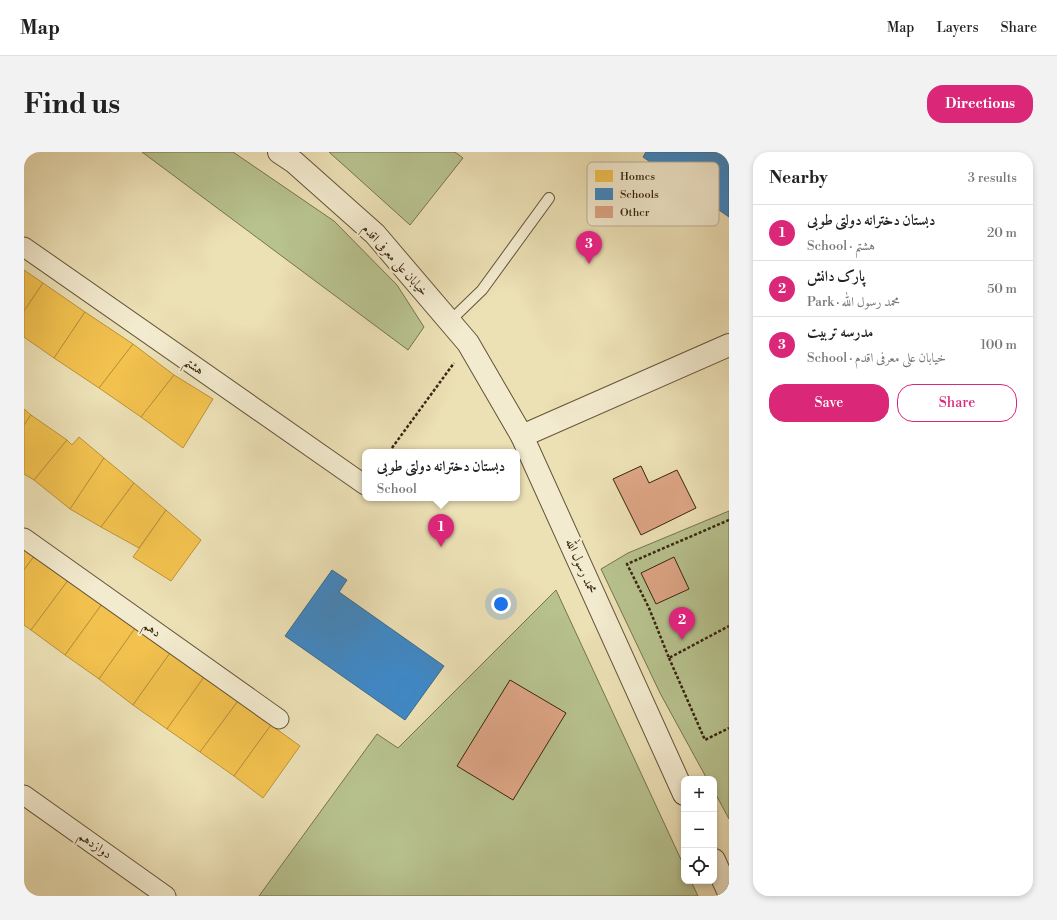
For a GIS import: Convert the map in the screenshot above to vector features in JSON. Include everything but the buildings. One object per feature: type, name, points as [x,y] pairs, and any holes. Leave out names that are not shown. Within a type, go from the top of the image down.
[{"type":"street","name":"خیابان علی معرفی اقدم","points":[[279,152],[294,162],[375,234],[468,344]]},
{"type":"street","name":"هشتم","points":[[24,247],[362,483]]},
{"type":"street","name":"محمد رسول الله","points":[[468,344],[522,436],[681,787]]},
{"type":"street","points":[[522,436],[729,345]]},
{"type":"street","name":"دهم","points":[[24,538],[280,719]]},
{"type":"street","name":"دوازدهم","points":[[24,795],[166,896]]},
{"type":"street","points":[[717,867],[729,893]]},
{"type":"lane","points":[[450,321],[482,290],[549,198]]},
{"type":"path","points":[[391,449],[468,344]]},
{"type":"path","points":[[729,520],[627,564],[649,608],[705,740],[729,728]]},
{"type":"path","points":[[669,658],[729,626]]},
{"type":"green space","points":[[142,152],[233,152],[334,221],[397,285],[424,327],[408,350]]},
{"type":"green space","points":[[329,152],[455,152],[463,158],[410,225]]},
{"type":"green space","points":[[729,511],[729,819],[717,797],[717,776],[705,776],[660,693],[601,569],[628,553]]},
{"type":"green space","points":[[556,590],[681,860],[681,884],[692,884],[698,896],[259,896],[377,734],[398,748]]},
{"type":"place","name":"مدرسه تربیت","points":[[589,264]]},
{"type":"place","name":"دبستان دخترانه دولتی طوبی","points":[[441,547]]},
{"type":"place","name":"پارک دانش","points":[[682,640]]}]
